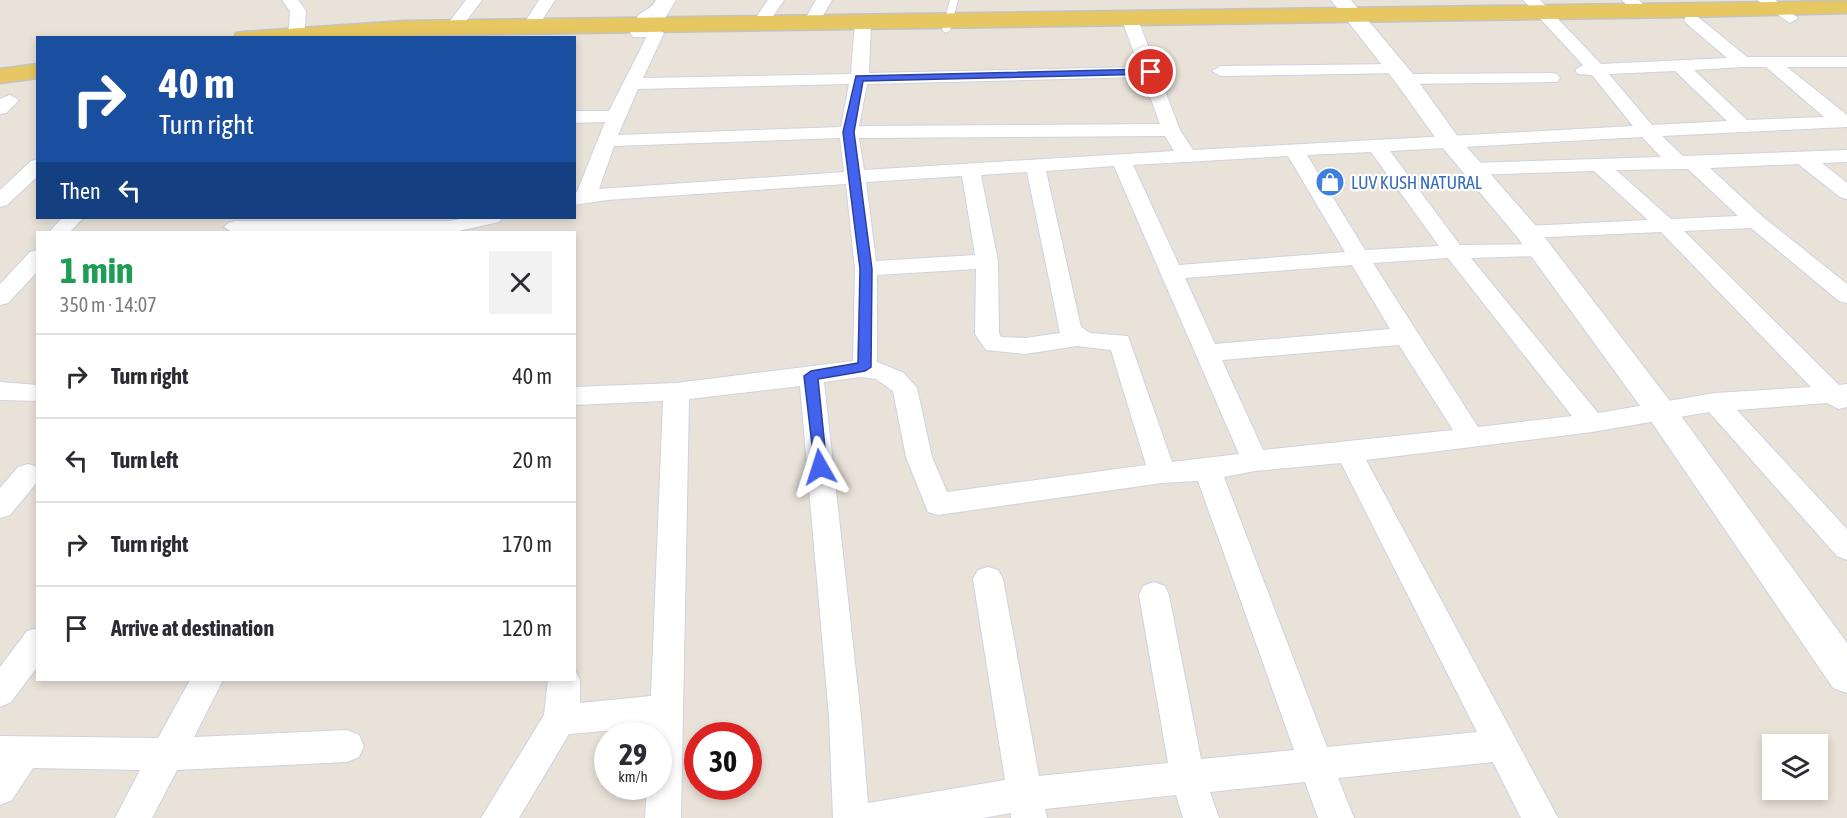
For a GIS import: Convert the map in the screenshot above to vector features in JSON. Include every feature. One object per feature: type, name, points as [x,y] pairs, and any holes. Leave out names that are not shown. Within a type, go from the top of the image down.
[{"type":"main road","points":[[647,22],[863,26],[949,16],[1131,22],[1350,13],[1540,11],[1716,5],[1847,17]]},
{"type":"main road","points":[[1540,11],[1692,20],[1777,9],[1847,7]]},
{"type":"main road","points":[[477,36],[560,32],[647,22],[812,21],[863,26]]},
{"type":"main road","points":[[274,36],[454,26],[531,25],[560,32]]},
{"type":"main road","points":[[0,65],[36,61]]},
{"type":"main road","points":[[0,76],[36,71]]},
{"type":"street","points":[[289,35],[298,11],[291,0]]},
{"type":"street","points":[[454,26],[474,0]]},
{"type":"street","points":[[531,25],[547,0]]},
{"type":"street","points":[[580,198],[608,141],[616,116],[633,84],[647,22],[658,14],[666,0]]},
{"type":"street","points":[[761,22],[776,0]]},
{"type":"street","points":[[812,21],[824,0]]},
{"type":"street","points":[[1540,11],[1596,70],[1647,131],[1847,296]]},
{"type":"street","points":[[1350,13],[1400,74],[1450,142],[1533,240],[1662,414],[1847,675]]},
{"type":"street","points":[[1692,20],[1743,62]]},
{"type":"street","points":[[1131,22],[1172,130],[1187,156]]},
{"type":"street","points":[[863,26],[859,78],[849,132],[866,269],[865,367]]},
{"type":"street","points":[[1573,71],[1743,62],[1847,62]]},
{"type":"street","points":[[1770,63],[1844,121]]},
{"type":"street","points":[[1680,66],[1742,126]]},
{"type":"street","points":[[1221,71],[1551,78]]},
{"type":"street","points":[[633,84],[1151,72]]},
{"type":"street","points":[[576,117],[616,116]]},
{"type":"street","points":[[580,198],[970,168],[1844,121]]},
{"type":"street","points":[[608,141],[849,132],[1172,130]]},
{"type":"street","points":[[1376,145],[1453,250],[1592,423]]},
{"type":"street","points":[[1294,150],[1406,336],[1471,437]]},
{"type":"street","points":[[1473,169],[1847,156]]},
{"type":"street","points":[[1803,158],[1847,193]]},
{"type":"street","points":[[1121,160],[1255,461]]},
{"type":"street","points":[[1035,165],[1070,330],[1076,338]]},
{"type":"street","points":[[1600,166],[1669,228],[1842,398]]},
{"type":"street","points":[[0,201],[36,167]]},
{"type":"street","points":[[970,168],[987,261],[991,311],[987,334],[994,344],[1028,347],[1076,338],[1086,341],[1120,342],[1162,474]]},
{"type":"street","points":[[60,231],[72,219]]},
{"type":"street","points":[[236,226],[451,226],[487,219]]},
{"type":"street","points":[[1171,272],[1360,260],[1533,240],[1756,221]]},
{"type":"street","points":[[0,298],[36,259]]},
{"type":"street","points":[[866,269],[987,261]]},
{"type":"street","points":[[1207,353],[1406,336]]},
{"type":"street","points":[[576,396],[676,392],[811,376],[865,367],[886,372],[905,388],[919,458],[938,504],[1208,470],[1255,461],[1349,453],[1662,414],[1715,402],[1842,398]]},
{"type":"street","points":[[811,376],[845,717],[851,818]]},
{"type":"street","points":[[0,392],[34,393]]},
{"type":"street","points":[[663,818],[676,392]]},
{"type":"street","points":[[1715,402],[1847,548]]},
{"type":"street","points":[[1349,453],[1540,818]]},
{"type":"street","points":[[1208,470],[1336,818]]},
{"type":"street","points":[[0,507],[28,474]]},
{"type":"street","points":[[988,579],[1027,806]]},
{"type":"street","points":[[1154,595],[1188,779],[1201,818]]},
{"type":"street","points":[[0,692],[36,644]]},
{"type":"street","points":[[133,818],[206,681]]},
{"type":"street","points":[[499,818],[559,720],[564,700],[564,681]]},
{"type":"street","points":[[559,720],[667,710]]},
{"type":"street","points":[[874,818],[1027,806],[1188,779],[1316,763],[1502,745]]},
{"type":"street","points":[[0,788],[12,752],[168,754],[347,746]]},
{"type":"place","name":"LUV KUSH NATURAL","points":[[1330,182]]},
{"type":"route","points":[[820,467],[811,376],[865,367],[866,269],[849,132],[859,78],[1151,72]]}]
